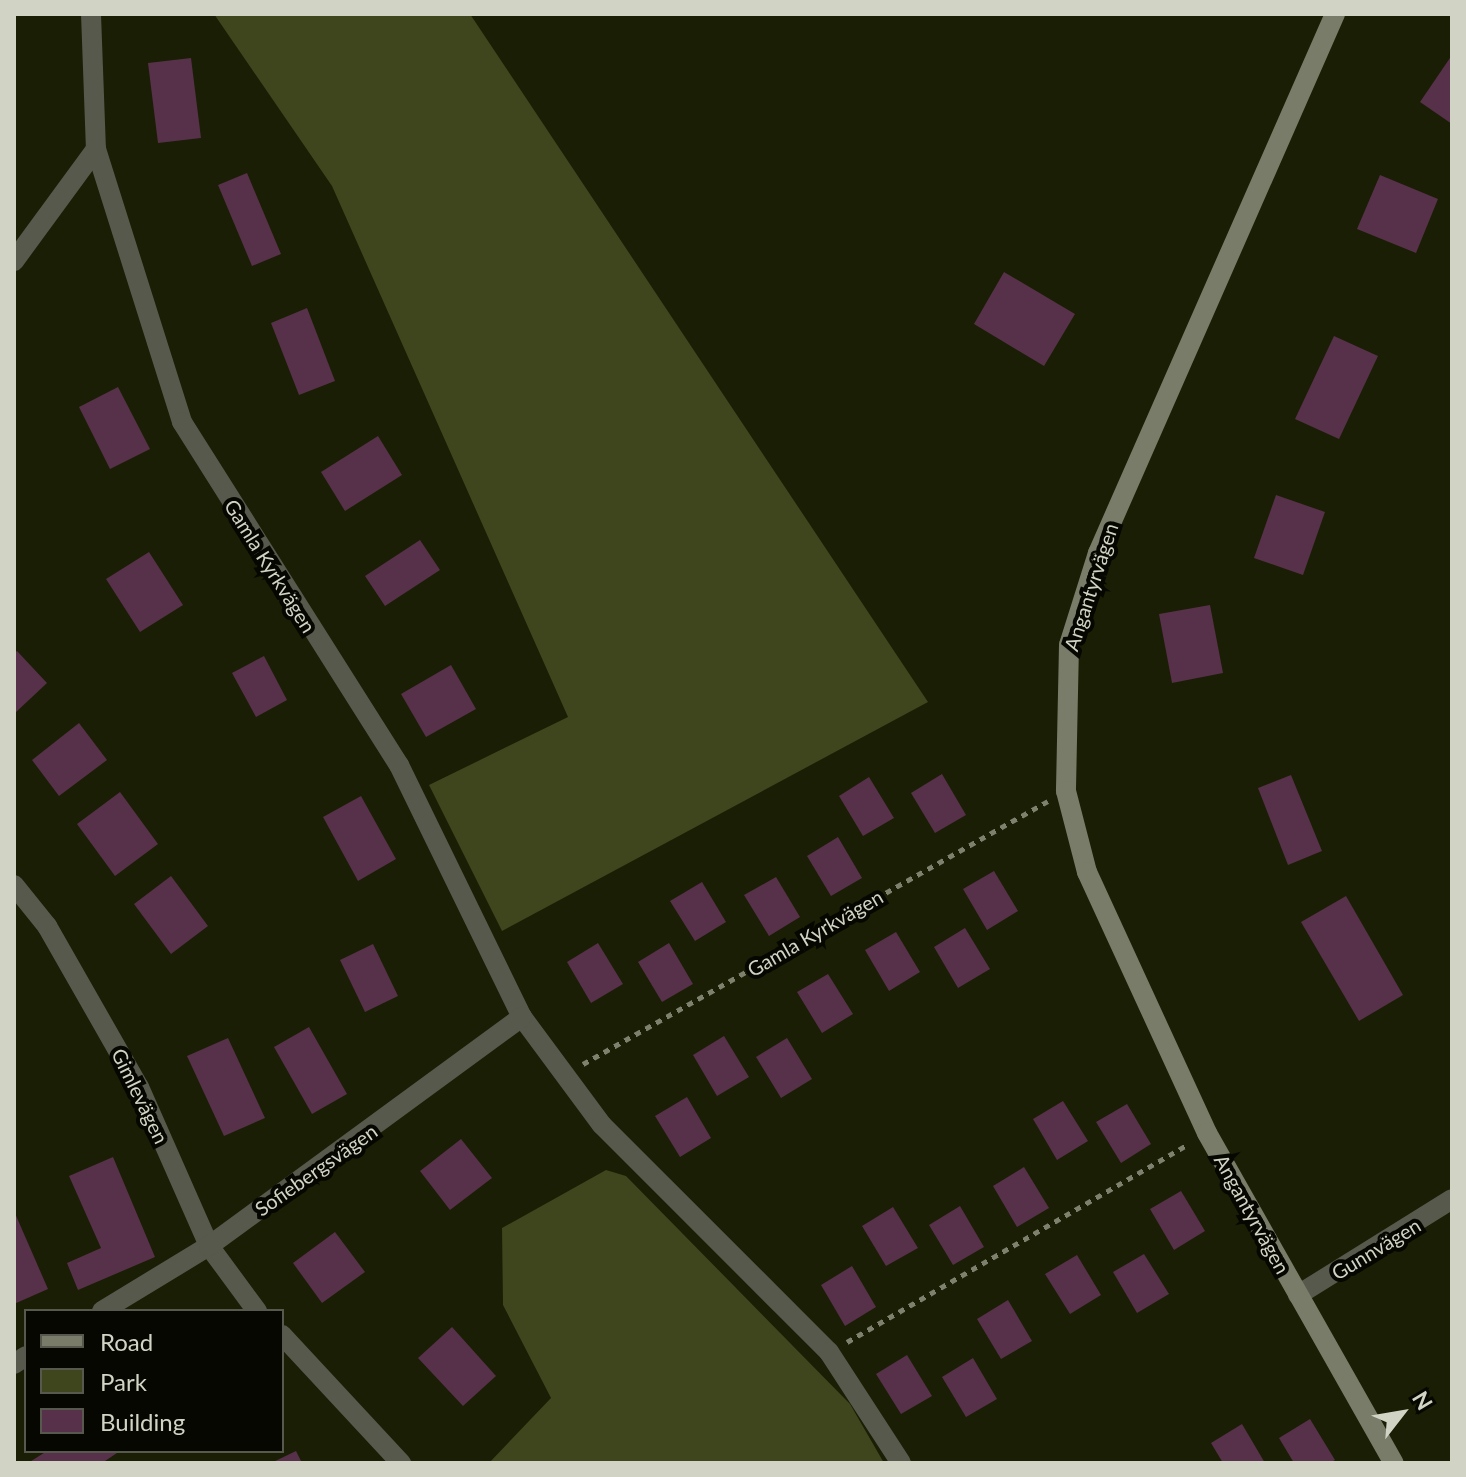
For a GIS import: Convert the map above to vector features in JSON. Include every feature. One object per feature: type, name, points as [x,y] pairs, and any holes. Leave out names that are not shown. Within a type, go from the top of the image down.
[{"type":"street","name":"Gamla Kyrkvägen","points":[[91,14],[96,149],[182,422],[399,765],[522,1017],[602,1125],[829,1352],[901,1463]]},
{"type":"street","name":"Angantyrvägen","points":[[1335,14],[1098,553],[1069,645],[1066,791],[1087,872],[1207,1133],[1394,1463]]},
{"type":"street","points":[[14,261],[96,149]]},
{"type":"street","name":"Gimlevägen","points":[[14,885],[47,926],[139,1087],[209,1246],[256,1309]]},
{"type":"street","name":"Sofiebergsvägen","points":[[105,1309],[209,1246],[522,1017]]},
{"type":"street","name":"Gunnvägen","points":[[1298,1295],[1452,1199]]},
{"type":"street","points":[[284,1337],[401,1463]]},
{"type":"path","name":"Gamla Kyrkvägen","points":[[565,1075],[1066,791]]},
{"type":"path","points":[[829,1352],[1207,1133]]},
{"type":"green space","points":[[214,14],[470,14],[928,702],[502,931],[429,785],[568,717],[332,186]]},
{"type":"green space","points":[[606,1170],[626,1176],[850,1404],[884,1463],[489,1463],[551,1398],[503,1305],[502,1228]]},
{"type":"building","points":[[1452,55],[1452,124],[1420,102]]},
{"type":"building","points":[[191,58],[201,138],[158,143],[148,63]]},
{"type":"building","points":[[247,173],[281,254],[252,266],[218,185]]},
{"type":"building","points":[[1380,175],[1438,199],[1416,253],[1357,229]]},
{"type":"building","points":[[1004,272],[1075,314],[1044,366],[974,324]]},
{"type":"building","points":[[307,308],[335,381],[299,395],[271,323]]},
{"type":"building","points":[[1334,336],[1378,356],[1339,439],[1295,419]]},
{"type":"building","points":[[118,387],[150,449],[110,469],[79,407]]},
{"type":"building","points":[[378,436],[402,475],[345,511],[321,472]]},
{"type":"building","points":[[1276,495],[1325,512],[1303,575],[1254,558]]},
{"type":"building","points":[[420,540],[440,570],[385,606],[365,576]]},
{"type":"building","points":[[149,552],[183,605],[140,632],[106,579]]},
{"type":"building","points":[[1210,605],[1223,673],[1172,683],[1159,614]]},
{"type":"building","points":[[17,651],[47,683],[14,714],[14,653]]},
{"type":"building","points":[[264,656],[287,700],[256,717],[232,673]]},
{"type":"building","points":[[451,665],[476,709],[426,737],[401,694]]},
{"type":"building","points":[[79,723],[107,760],[59,796],[32,760]]},
{"type":"building","points":[[942,774],[966,815],[935,833],[911,793]]},
{"type":"building","points":[[1291,775],[1322,851],[1288,865],[1258,788]]},
{"type":"building","points":[[869,777],[894,818],[863,836],[839,796]]},
{"type":"building","points":[[120,792],[158,844],[115,876],[77,824]]},
{"type":"building","points":[[361,796],[396,859],[358,881],[323,817]]},
{"type":"building","points":[[838,837],[862,878],[831,896],[807,856]]},
{"type":"building","points":[[994,871],[1018,911],[987,930],[963,889]]},
{"type":"building","points":[[171,876],[208,926],[171,954],[134,904]]},
{"type":"building","points":[[776,877],[800,917],[769,936],[744,895]]},
{"type":"building","points":[[702,882],[726,922],[695,941],[670,901]]},
{"type":"building","points":[[1346,896],[1403,995],[1359,1021],[1301,922]]},
{"type":"building","points":[[965,928],[990,969],[958,988],[934,947]]},
{"type":"building","points":[[896,932],[920,972],[889,991],[865,950]]},
{"type":"building","points":[[598,943],[623,984],[591,1003],[567,962]]},
{"type":"building","points":[[669,943],[693,984],[662,1002],[638,962]]},
{"type":"building","points":[[373,944],[398,996],[365,1012],[340,960]]},
{"type":"building","points":[[828,974],[853,1014],[822,1033],[797,992]]},
{"type":"building","points":[[309,1027],[347,1094],[312,1114],[274,1047]]},
{"type":"building","points":[[724,1036],[749,1077],[717,1096],[693,1055]]},
{"type":"building","points":[[228,1038],[265,1118],[224,1136],[187,1056]]},
{"type":"building","points":[[787,1038],[812,1079],[781,1098],[756,1057]]},
{"type":"building","points":[[687,1097],[711,1138],[680,1157],[655,1116]]},
{"type":"building","points":[[1063,1101],[1088,1141],[1057,1160],[1033,1119]]},
{"type":"building","points":[[1127,1104],[1151,1144],[1121,1163],[1096,1122]]},
{"type":"building","points":[[461,1139],[492,1178],[450,1210],[420,1171]]},
{"type":"building","points":[[113,1157],[155,1257],[78,1290],[67,1263],[101,1248],[69,1176]]},
{"type":"building","points":[[1024,1167],[1049,1208],[1017,1227],[993,1186]]},
{"type":"building","points":[[1181,1191],[1205,1231],[1174,1250],[1150,1209]]},
{"type":"building","points":[[960,1206],[984,1247],[953,1265],[929,1225]]},
{"type":"building","points":[[893,1207],[918,1248],[886,1266],[862,1226]]},
{"type":"building","points":[[14,1211],[48,1289],[14,1304]]},
{"type":"building","points":[[335,1232],[365,1272],[322,1303],[293,1263]]},
{"type":"building","points":[[1144,1254],[1169,1294],[1137,1313],[1113,1272]]},
{"type":"building","points":[[1077,1255],[1101,1295],[1070,1314],[1045,1274]]},
{"type":"building","points":[[852,1266],[876,1307],[845,1326],[821,1285]]},
{"type":"building","points":[[1008,1300],[1032,1341],[1001,1359],[977,1319]]},
{"type":"building","points":[[452,1327],[496,1376],[463,1406],[418,1358]]},
{"type":"building","points":[[907,1355],[932,1396],[901,1414],[876,1374]]},
{"type":"building","points":[[973,1358],[997,1399],[966,1417],[942,1377]]},
{"type":"building","points":[[1310,1419],[1335,1460],[1330,1463],[1294,1463],[1279,1438]]},
{"type":"building","points":[[1242,1424],[1265,1463],[1223,1463],[1211,1443]]},
{"type":"building","points":[[296,1451],[302,1463],[271,1463]]},
{"type":"building","points":[[44,1453],[117,1453],[102,1463],[28,1463]]}]
